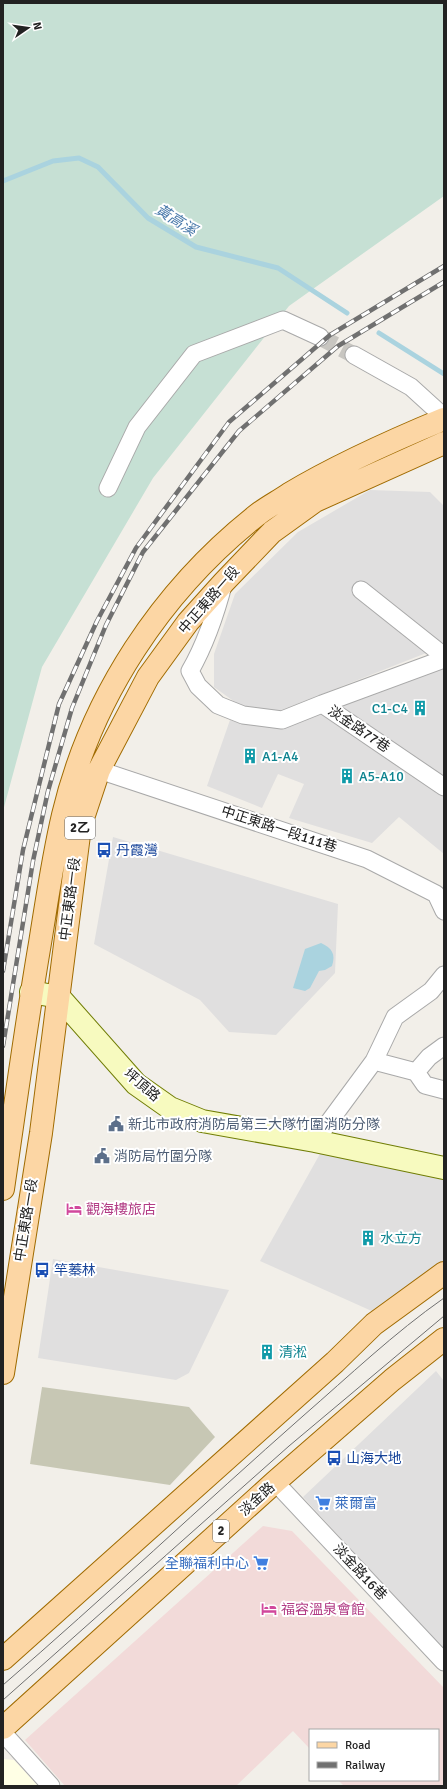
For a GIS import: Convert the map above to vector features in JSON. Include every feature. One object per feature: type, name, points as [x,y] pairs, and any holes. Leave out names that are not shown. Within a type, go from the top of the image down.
[{"type":"main road","name":"中正東路一段","points":[[3,1189],[31,992],[63,814],[79,763],[100,710],[125,662],[160,612],[208,557],[258,514],[316,478],[375,448],[444,418]]},
{"type":"main road","name":"中正東路一段","points":[[3,1373],[40,1133],[59,997],[71,890],[80,827],[99,770],[148,677],[188,622],[272,532],[315,502],[444,443]]},
{"type":"main road","points":[[3,1659],[335,1362],[374,1324],[444,1273]]},
{"type":"main road","name":"淡金路","points":[[3,1728],[275,1482],[392,1380],[444,1339]]},
{"type":"street","points":[[108,488],[137,427],[194,354],[283,320],[320,337]]},
{"type":"street","points":[[354,355],[411,387],[444,418]]},
{"type":"street","name":"淡金路77巷","points":[[224,582],[217,611],[198,657],[190,671],[198,686],[218,706],[243,715],[282,720],[322,704],[444,787]]},
{"type":"street","points":[[360,590],[444,657]]},
{"type":"street","points":[[322,704],[444,657]]},
{"type":"street","name":"中正東路一段111巷","points":[[99,770],[367,858],[436,894],[444,911]]},
{"type":"street","points":[[315,1141],[374,1061],[395,1017],[431,991],[444,975]]},
{"type":"street","points":[[31,992],[59,997]]},
{"type":"street","name":"坪頂路","points":[[59,997],[136,1084],[170,1108],[202,1121],[315,1141],[444,1168]]},
{"type":"street","points":[[416,1072],[429,1057],[444,1046]]},
{"type":"street","points":[[374,1061],[416,1072],[425,1085],[444,1090]]},
{"type":"street","name":"淡金路16巷","points":[[275,1482],[444,1662]]},
{"type":"street","points":[[3,1733],[51,1786]]},
{"type":"shaded area","points":[[3,3],[444,3],[444,196],[289,306],[153,478],[42,667],[3,811]]},
{"type":"shaded area","points":[[370,490],[430,492],[444,506],[444,646],[279,711],[239,705],[214,687],[214,654],[235,594],[298,532]]},
{"type":"shaded area","points":[[444,661],[444,854],[399,817],[372,843],[289,818],[304,784],[278,774],[262,808],[207,786],[230,720],[241,724],[280,723]]},
{"type":"shaded area","name":"丹霞灣","points":[[113,837],[338,904],[335,973],[276,1035],[229,1032],[200,1000],[94,944]]},
{"type":"shaded area","name":"水立方","points":[[321,1152],[444,1176],[444,1260],[374,1312],[260,1261]]},
{"type":"shaded area","points":[[53,1259],[229,1290],[189,1373],[176,1380],[38,1358]]},
{"type":"shaded area","name":"山海大地","points":[[436,1371],[444,1381],[444,1651],[303,1497]]},
{"type":"shaded area","points":[[42,1387],[189,1407],[215,1437],[170,1485],[30,1464]]},
{"type":"shaded area","name":"福容溫泉會館","points":[[263,1526],[292,1531],[444,1688],[444,1786],[344,1786],[339,1781],[439,1781],[439,1729],[309,1729],[309,1748],[293,1731],[236,1786],[65,1786],[25,1740]]},
{"type":"shaded area","points":[[3,1759],[14,1760],[38,1786],[3,1786]]},
{"type":"water","points":[[321,943],[328,947],[332,952],[334,958],[332,966],[325,970],[319,971],[310,988],[305,991],[293,988],[305,949]]},
{"type":"waterway","name":"黃高溪","points":[[3,181],[53,161],[79,158],[98,167],[148,218],[196,247],[278,268],[347,313]]},
{"type":"waterway","name":"黃高溪","points":[[379,333],[444,374]]},
{"type":"tunnel","points":[[320,337],[354,355]]},
{"type":"tram line","points":[[3,1685],[355,1370],[425,1311],[444,1298]]},
{"type":"tram line","points":[[3,1700],[289,1446],[444,1316]]},
{"type":"railway","points":[[3,971],[23,850],[59,704],[97,621],[136,548],[229,422],[330,335],[444,266]]},
{"type":"railway","points":[[3,1046],[33,861],[48,791],[72,708],[106,625],[143,552],[239,431],[338,346],[444,282]]},
{"type":"place","name":"C1-C4","points":[[420,708]]},
{"type":"place","name":"A1-A4","points":[[250,756]]},
{"type":"place","name":"A5-A10","points":[[347,776]]},
{"type":"place","name":"丹霞灣","points":[[104,850]]},
{"type":"place","name":"新北市政府消防局第三大隊竹圍消防分隊","points":[[116,1124]]},
{"type":"place","name":"消防局竹圍分隊","points":[[102,1156]]},
{"type":"place","name":"觀海樓旅店","points":[[74,1209]]},
{"type":"place","name":"水立方","points":[[368,1238]]},
{"type":"place","name":"竿蓁林","points":[[42,1270]]},
{"type":"place","name":"清淞","points":[[267,1352]]},
{"type":"place","name":"山海大地","points":[[334,1458]]},
{"type":"place","name":"萊爾富","points":[[323,1503]]},
{"type":"place","name":"全聯福利中心","points":[[261,1563]]},
{"type":"place","name":"福容溫泉會館","points":[[269,1609]]}]
